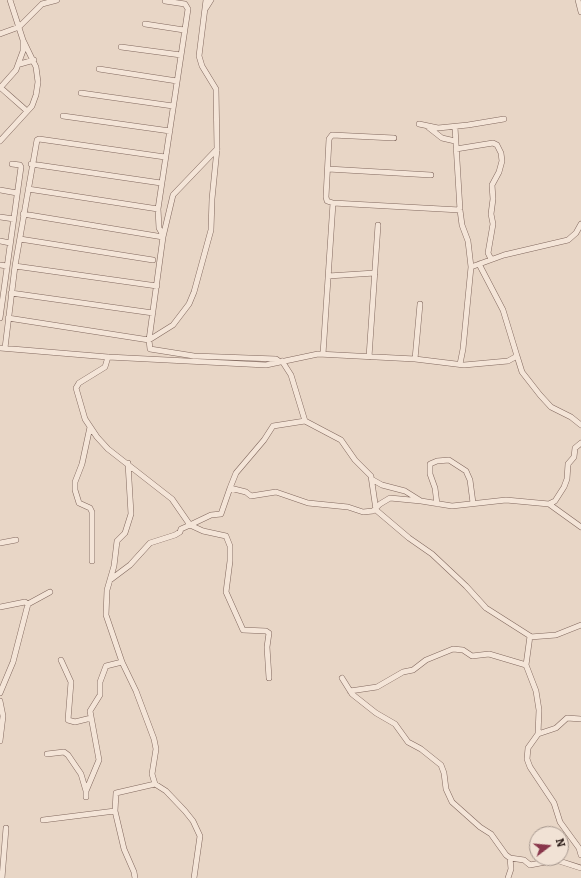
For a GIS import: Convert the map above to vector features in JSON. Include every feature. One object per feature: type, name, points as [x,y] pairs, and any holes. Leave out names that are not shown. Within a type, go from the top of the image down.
[{"type":"street","points":[[0,141],[27,111],[34,101],[38,88],[34,60],[23,40],[10,0]]},
{"type":"street","points":[[0,34],[19,27],[42,4],[57,0]]},
{"type":"street","points":[[8,318],[149,340],[173,325],[189,304],[194,292],[211,225],[217,149],[216,89],[202,66],[199,56],[206,0]]},
{"type":"street","points":[[205,8],[211,0]]},
{"type":"street","points":[[578,0],[581,12]]},
{"type":"street","points":[[163,236],[159,228],[158,209],[188,9],[186,5],[164,1]]},
{"type":"street","points":[[145,24],[184,30]]},
{"type":"street","points":[[23,40],[20,64],[10,78],[0,88],[27,111]]},
{"type":"street","points":[[121,47],[181,55]]},
{"type":"street","points":[[20,64],[34,60]]},
{"type":"street","points":[[99,69],[177,81]]},
{"type":"street","points":[[81,93],[173,106]]},
{"type":"street","points":[[63,116],[170,132]]},
{"type":"street","points":[[419,124],[438,128],[455,127],[504,119]]},
{"type":"street","points":[[427,126],[442,138],[456,141]]},
{"type":"street","points":[[455,127],[460,210],[462,225],[468,241],[471,267],[463,349],[460,364]]},
{"type":"street","points":[[394,138],[332,135],[329,139],[327,201],[333,203],[460,210]]},
{"type":"street","points":[[166,157],[39,139],[36,140],[2,348],[108,358],[258,365],[281,362],[308,355],[323,354],[369,358],[415,359],[460,364],[504,362],[518,356]]},
{"type":"street","points":[[456,149],[493,143],[497,145],[501,153],[502,161],[499,172],[492,186],[493,200],[491,214],[493,224],[488,253],[491,259]]},
{"type":"street","points":[[217,149],[173,195],[163,236],[149,340],[150,349],[152,351],[194,356],[276,359],[281,362],[291,375],[305,421]]},
{"type":"street","points":[[0,318],[2,292],[21,166],[12,164]]},
{"type":"street","points":[[31,164],[161,183]]},
{"type":"street","points":[[328,169],[431,174]]},
{"type":"street","points":[[28,189],[158,209]]},
{"type":"street","points":[[0,190],[17,193]]},
{"type":"street","points":[[323,354],[333,203]]},
{"type":"street","points":[[23,214],[163,236]]},
{"type":"street","points":[[0,217],[14,219]]},
{"type":"street","points":[[471,267],[491,259],[568,240],[576,233],[581,224]]},
{"type":"street","points":[[369,358],[378,225]]},
{"type":"street","points":[[20,239],[153,260]]},
{"type":"street","points":[[0,241],[10,243]]},
{"type":"street","points":[[479,264],[503,310],[522,372],[551,407],[571,417],[581,425]]},
{"type":"street","points":[[0,265],[7,266]]},
{"type":"street","points":[[15,266],[157,286]]},
{"type":"street","points":[[328,276],[375,273]]},
{"type":"street","points":[[11,293],[153,313]]},
{"type":"street","points":[[415,359],[420,304]]},
{"type":"street","points":[[108,358],[105,367],[80,383],[76,388],[81,409],[90,427],[108,449],[128,463],[172,499],[190,525],[204,531],[226,536],[228,540],[230,567],[226,592],[243,630],[266,631],[269,633],[267,647],[269,678]]},
{"type":"street","points":[[110,580],[130,565],[150,543],[175,535],[180,532],[181,528],[211,516],[221,514],[236,473],[264,440],[273,426],[305,421],[341,440],[373,480],[382,485],[405,491],[421,501]]},
{"type":"street","points":[[90,427],[82,464],[75,482],[75,490],[79,504],[90,508],[92,512],[92,561]]},
{"type":"street","points":[[549,504],[555,501],[564,487],[567,479],[568,464],[574,457],[575,448],[581,443]]},
{"type":"street","points":[[437,504],[435,488],[430,474],[430,464],[433,462],[449,460],[466,471],[470,480],[473,503]]},
{"type":"street","points":[[128,463],[131,514],[125,533],[117,541],[114,566],[106,599],[106,615],[122,662],[136,691],[154,739],[156,749],[152,774],[154,784]]},
{"type":"street","points":[[373,480],[376,509],[409,538],[432,554],[486,608],[526,632],[530,637],[526,665],[538,701],[538,734],[528,748],[527,755],[529,762],[554,803],[560,822],[579,848],[581,855]]},
{"type":"street","points":[[230,488],[246,492],[251,496],[276,492],[308,503],[348,507],[363,512],[372,512],[380,504],[390,498],[452,506],[506,500],[549,504],[581,527]]},
{"type":"street","points":[[0,543],[16,540]]},
{"type":"street","points":[[0,607],[25,602],[28,604],[50,592]]},
{"type":"street","points":[[0,693],[13,662],[28,604]]},
{"type":"street","points":[[530,637],[556,635],[581,625]]},
{"type":"street","points":[[350,691],[377,687],[403,672],[416,668],[426,660],[453,649],[463,650],[472,656],[489,654],[526,665]]},
{"type":"street","points":[[61,660],[71,682],[68,720],[75,722],[90,718]]},
{"type":"street","points":[[86,791],[99,760],[90,718],[90,710],[100,695],[100,682],[105,667],[107,665],[122,662]]},
{"type":"street","points":[[342,678],[350,691],[376,713],[395,724],[408,742],[421,749],[441,765],[444,773],[446,789],[452,802],[491,834],[499,847],[510,858],[520,859],[530,865],[556,860],[581,868]]},
{"type":"street","points":[[0,701],[3,716],[0,741]]},
{"type":"street","points":[[538,734],[556,728],[567,718],[581,719]]},
{"type":"street","points":[[47,754],[64,752],[68,755],[81,774],[86,791],[86,797]]},
{"type":"street","points":[[135,878],[124,848],[115,812],[116,793],[154,784],[160,786],[175,799],[199,832],[200,840],[194,878]]},
{"type":"street","points":[[43,820],[115,812]]},
{"type":"street","points":[[2,878],[6,828]]},
{"type":"street","points":[[508,878],[511,869],[510,858]]}]
